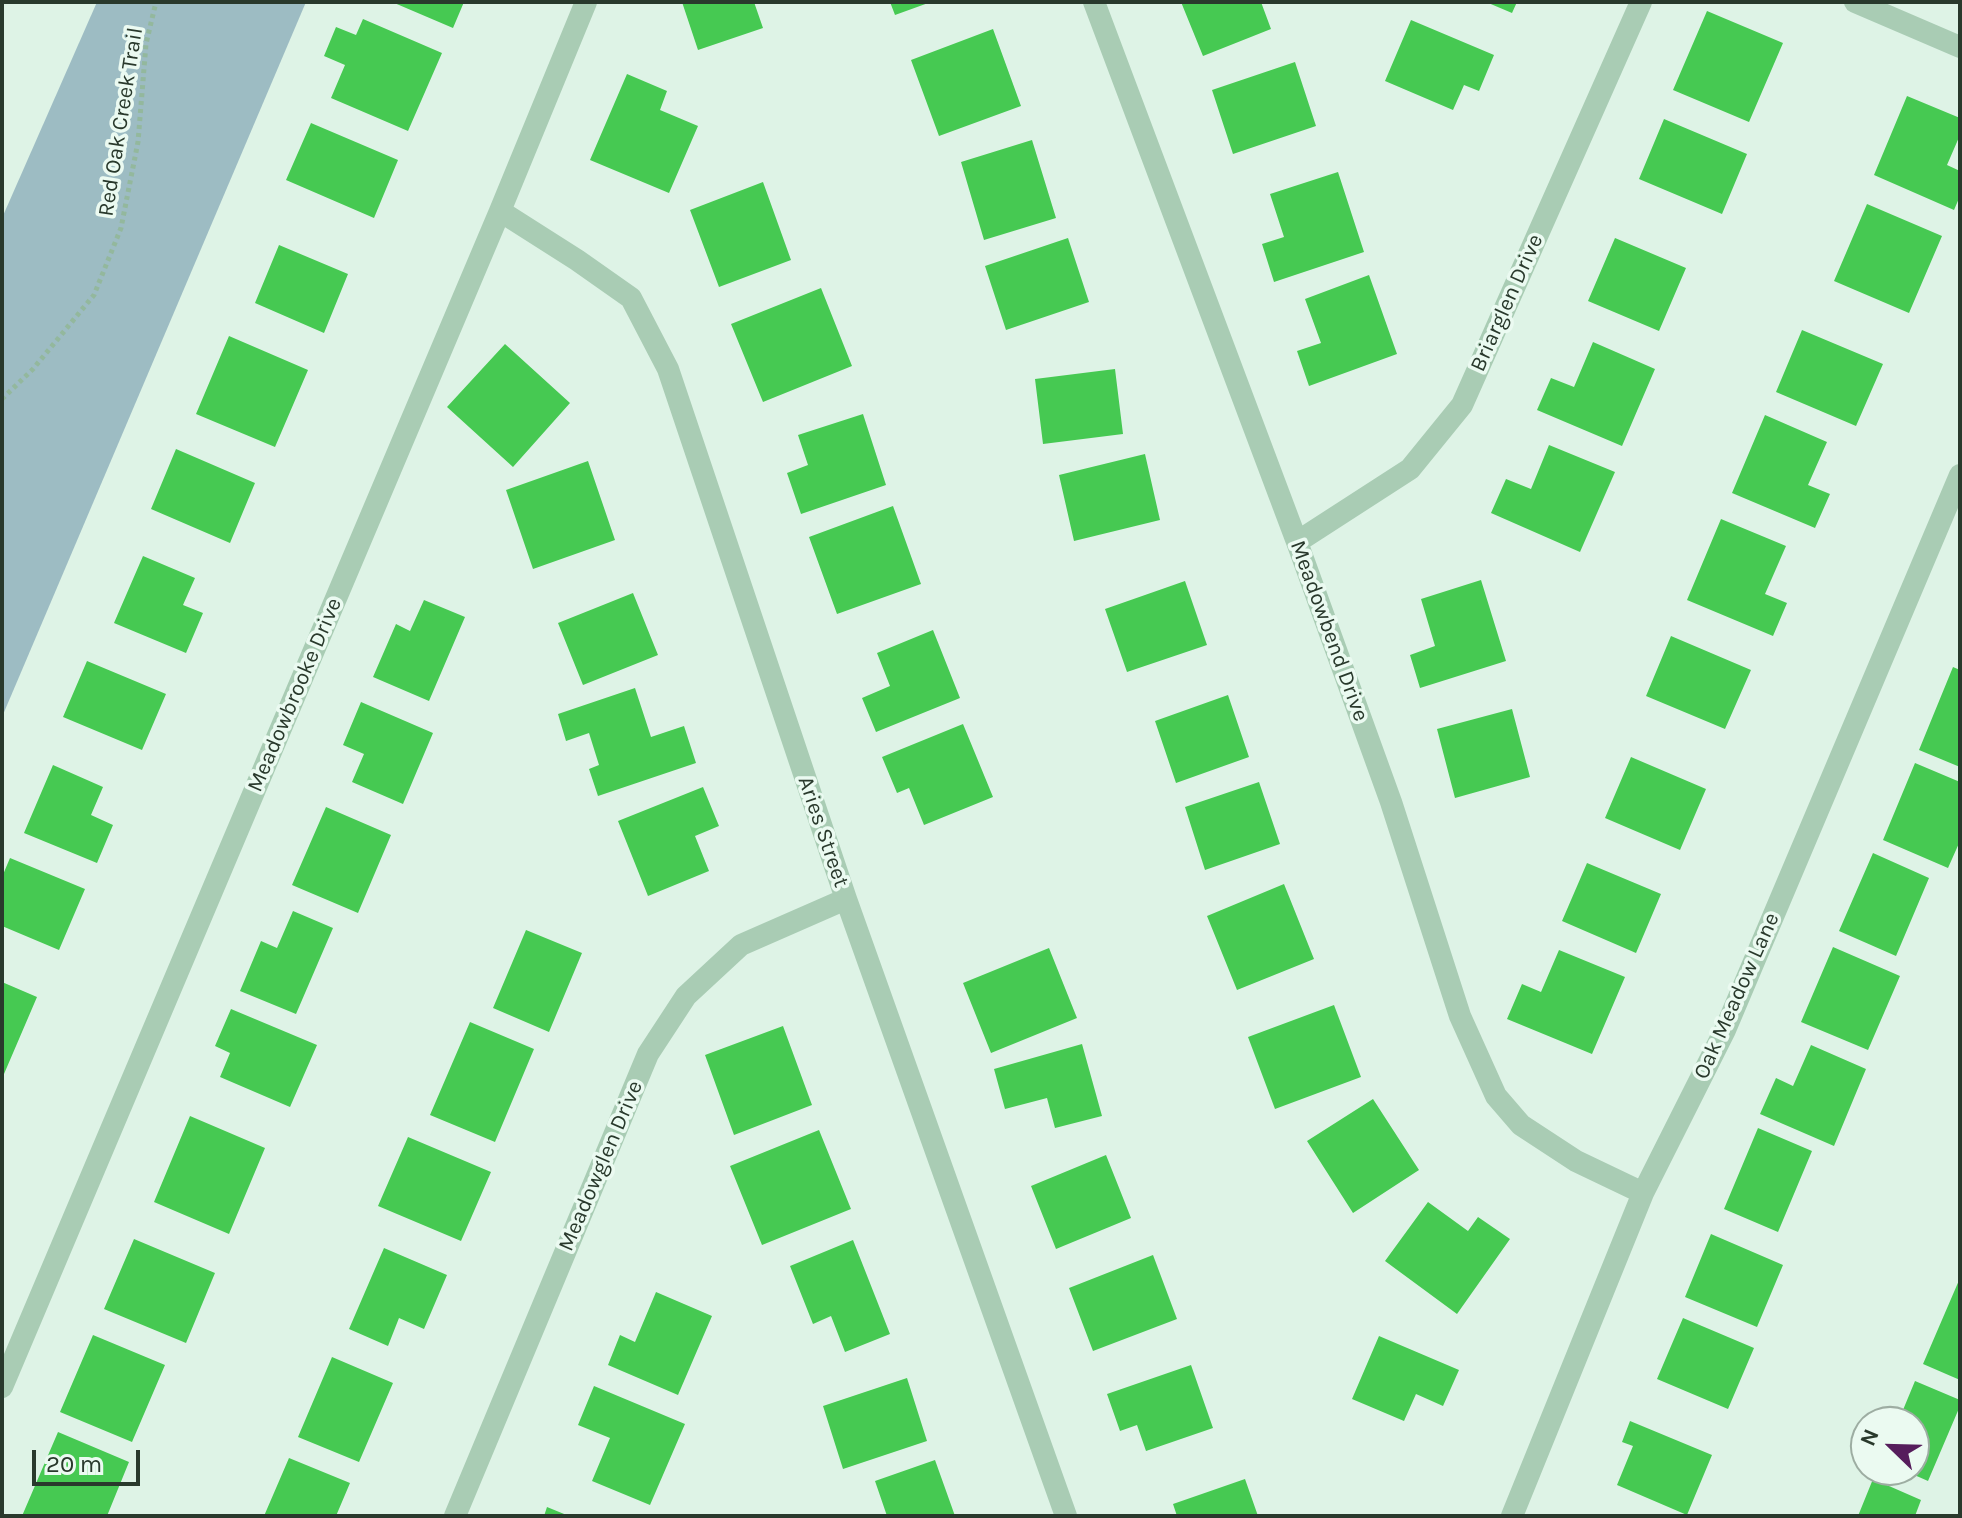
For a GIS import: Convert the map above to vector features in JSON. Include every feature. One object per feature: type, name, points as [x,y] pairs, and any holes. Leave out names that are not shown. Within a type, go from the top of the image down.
[{"type":"street","name":"Meadowbrooke Drive","points":[[2,1387],[586,2]]},
{"type":"street","name":"Meadowbend Drive","points":[[1094,2],[1391,802],[1460,1016],[1496,1096],[1521,1125],[1576,1161],[1643,1193]]},
{"type":"street","name":"Briarglen Drive","points":[[1297,542],[1410,469],[1462,405],[1641,2]]},
{"type":"street","points":[[1855,2],[1960,47]]},
{"type":"street","name":"Aries Street","points":[[500,211],[631,298],[668,369],[846,899],[1066,1516]]},
{"type":"street","name":"Oak Meadow Lane","points":[[1512,1516],[1643,1193],[1725,1030],[1960,475]]},
{"type":"street","name":"Meadowglen Drive","points":[[455,1516],[648,1054],[686,996],[741,945],[846,899]]},
{"type":"path","name":"Red Oak Creek Trail","points":[[2,399],[33,369],[94,295],[121,228],[138,142],[146,44],[156,2]]},
{"type":"shaded area","points":[[97,2],[306,2],[2,717],[2,218]]},
{"type":"building","points":[[392,2],[464,2],[453,28]]},
{"type":"building","points":[[682,2],[754,2],[763,28],[698,50]]},
{"type":"building","points":[[890,2],[931,2],[895,15]]},
{"type":"building","points":[[1181,2],[1261,2],[1271,29],[1203,56]]},
{"type":"building","points":[[1486,2],[1517,2],[1512,13]]},
{"type":"building","points":[[1707,11],[1783,43],[1749,122],[1673,90]]},
{"type":"building","points":[[363,19],[442,53],[408,131],[331,98],[345,65],[324,56],[336,27],[356,35]]},
{"type":"building","points":[[1411,20],[1494,55],[1479,91],[1464,85],[1453,110],[1385,81]]},
{"type":"building","points":[[993,29],[1021,106],[939,136],[911,60]]},
{"type":"building","points":[[1295,62],[1316,126],[1233,154],[1212,90]]},
{"type":"building","points":[[627,74],[667,91],[660,110],[698,126],[669,193],[590,160]]},
{"type":"building","points":[[1907,96],[1960,118],[1960,135],[1947,165],[1960,171],[1960,196],[1954,210],[1874,175]]},
{"type":"building","points":[[1664,119],[1747,154],[1722,214],[1639,179]]},
{"type":"building","points":[[311,123],[398,160],[374,218],[286,180]]},
{"type":"building","points":[[1032,140],[1056,218],[984,240],[961,162]]},
{"type":"building","points":[[1338,172],[1364,252],[1274,282],[1262,244],[1284,237],[1270,194]]},
{"type":"building","points":[[763,182],[791,260],[719,287],[690,210]]},
{"type":"building","points":[[1867,204],[1942,236],[1909,313],[1834,281]]},
{"type":"building","points":[[1068,238],[1089,302],[1006,330],[985,266]]},
{"type":"building","points":[[1615,238],[1686,268],[1659,331],[1588,301]]},
{"type":"building","points":[[279,245],[348,274],[324,333],[255,303]]},
{"type":"building","points":[[1369,275],[1397,354],[1309,386],[1297,351],[1321,343],[1305,299]]},
{"type":"building","points":[[821,288],[852,366],[763,402],[731,324]]},
{"type":"building","points":[[1802,330],[1883,364],[1856,426],[1776,392]]},
{"type":"building","points":[[229,336],[308,370],[275,447],[196,414]]},
{"type":"building","points":[[1593,342],[1655,369],[1622,446],[1537,410],[1551,378],[1574,387]]},
{"type":"building","points":[[505,344],[570,403],[513,467],[447,407]]},
{"type":"building","points":[[1115,369],[1123,434],[1043,444],[1035,379]]},
{"type":"building","points":[[863,414],[886,485],[801,514],[787,473],[808,465],[798,435]]},
{"type":"building","points":[[1765,415],[1827,442],[1808,485],[1830,494],[1815,528],[1732,493]]},
{"type":"building","points":[[1549,445],[1615,472],[1580,552],[1491,513],[1506,479],[1531,489]]},
{"type":"building","points":[[176,449],[255,483],[230,543],[151,509]]},
{"type":"building","points":[[1145,454],[1160,520],[1074,541],[1059,475]]},
{"type":"building","points":[[588,461],[615,540],[533,569],[506,490]]},
{"type":"building","points":[[893,506],[921,584],[837,614],[809,537]]},
{"type":"building","points":[[1721,519],[1786,546],[1765,594],[1787,603],[1773,636],[1687,600]]},
{"type":"building","points":[[143,556],[195,578],[183,605],[203,613],[186,653],[114,623]]},
{"type":"building","points":[[1481,580],[1506,661],[1420,688],[1410,655],[1435,646],[1421,599]]},
{"type":"building","points":[[1185,581],[1207,645],[1127,672],[1105,609]]},
{"type":"building","points":[[633,593],[658,655],[583,685],[558,623]]},
{"type":"building","points":[[424,600],[465,617],[429,701],[373,677],[396,624],[410,631]]},
{"type":"building","points":[[933,630],[960,698],[876,732],[862,698],[890,686],[877,653]]},
{"type":"building","points":[[1671,636],[1751,670],[1725,729],[1646,696]]},
{"type":"building","points":[[87,661],[166,694],[142,750],[63,717]]},
{"type":"building","points":[[1953,667],[1960,670],[1960,767],[1919,750]]},
{"type":"building","points":[[635,688],[651,737],[684,726],[696,763],[598,796],[589,769],[599,765],[589,733],[566,741],[558,714]]},
{"type":"building","points":[[1228,695],[1249,757],[1176,783],[1155,721]]},
{"type":"building","points":[[361,702],[433,733],[403,804],[352,782],[364,754],[343,745]]},
{"type":"building","points":[[1512,709],[1530,777],[1455,798],[1437,729]]},
{"type":"building","points":[[963,724],[993,797],[924,825],[909,788],[897,793],[882,757]]},
{"type":"building","points":[[1631,757],[1706,789],[1680,850],[1605,818]]},
{"type":"building","points":[[1915,763],[1960,782],[1960,841],[1948,868],[1883,840]]},
{"type":"building","points":[[53,765],[103,787],[91,815],[113,825],[97,863],[24,833]]},
{"type":"building","points":[[1259,782],[1280,844],[1205,870],[1185,807]]},
{"type":"building","points":[[703,787],[719,826],[695,836],[709,871],[648,896],[618,821]]},
{"type":"building","points":[[326,807],[391,835],[358,913],[292,885]]},
{"type":"building","points":[[1873,853],[1929,878],[1896,956],[1839,931]]},
{"type":"building","points":[[10,858],[85,889],[59,950],[2,926],[2,877]]},
{"type":"building","points":[[1587,863],[1661,894],[1636,953],[1562,921]]},
{"type":"building","points":[[1284,884],[1314,959],[1237,990],[1207,916]]},
{"type":"building","points":[[293,911],[333,928],[296,1014],[240,991],[261,941],[277,948]]},
{"type":"building","points":[[526,930],[582,953],[549,1032],[493,1008]]},
{"type":"building","points":[[1833,947],[1900,976],[1868,1050],[1801,1022]]},
{"type":"building","points":[[1049,948],[1077,1018],[991,1053],[963,983]]},
{"type":"building","points":[[1559,950],[1625,977],[1592,1054],[1507,1019],[1522,984],[1541,992]]},
{"type":"building","points":[[2,982],[37,997],[4,1074],[2,1073]]},
{"type":"building","points":[[1334,1005],[1361,1077],[1275,1109],[1248,1037]]},
{"type":"building","points":[[231,1009],[317,1045],[290,1107],[220,1077],[230,1053],[215,1046]]},
{"type":"building","points":[[470,1022],[534,1049],[495,1142],[430,1115]]},
{"type":"building","points":[[783,1026],[812,1105],[734,1135],[705,1055]]},
{"type":"building","points":[[1082,1044],[1102,1116],[1055,1128],[1047,1098],[1005,1109],[994,1069]]},
{"type":"building","points":[[1811,1045],[1866,1069],[1834,1146],[1760,1114],[1776,1078],[1793,1086]]},
{"type":"building","points":[[1373,1099],[1419,1170],[1353,1213],[1307,1141]]},
{"type":"building","points":[[190,1116],[265,1148],[229,1234],[154,1202]]},
{"type":"building","points":[[1758,1128],[1812,1151],[1778,1232],[1724,1209]]},
{"type":"building","points":[[819,1130],[851,1209],[762,1245],[730,1166]]},
{"type":"building","points":[[408,1137],[491,1172],[461,1241],[378,1206]]},
{"type":"building","points":[[1106,1155],[1131,1218],[1056,1249],[1031,1186]]},
{"type":"building","points":[[1428,1202],[1468,1231],[1478,1217],[1510,1239],[1457,1314],[1385,1261]]},
{"type":"building","points":[[1711,1234],[1783,1265],[1757,1327],[1685,1297]]},
{"type":"building","points":[[134,1239],[215,1273],[186,1343],[104,1309]]},
{"type":"building","points":[[853,1240],[890,1334],[845,1352],[831,1316],[813,1324],[790,1266]]},
{"type":"building","points":[[384,1248],[447,1275],[424,1329],[399,1318],[388,1346],[349,1329]]},
{"type":"building","points":[[1153,1255],[1177,1319],[1093,1351],[1069,1288]]},
{"type":"building","points":[[1960,1278],[1960,1380],[1923,1364]]},
{"type":"building","points":[[656,1292],[712,1316],[678,1395],[608,1365],[620,1335],[635,1342]]},
{"type":"building","points":[[1683,1318],[1754,1348],[1728,1409],[1657,1379]]},
{"type":"building","points":[[93,1335],[165,1365],[132,1442],[60,1412]]},
{"type":"building","points":[[1379,1336],[1459,1370],[1443,1406],[1416,1394],[1404,1421],[1352,1399]]},
{"type":"building","points":[[332,1357],[393,1383],[359,1462],[298,1437]]},
{"type":"building","points":[[1191,1365],[1213,1428],[1146,1451],[1137,1425],[1120,1431],[1107,1394]]},
{"type":"building","points":[[907,1378],[927,1441],[843,1469],[823,1406]]},
{"type":"building","points":[[1915,1381],[1960,1400],[1930,1476],[1930,1406],[1905,1406]]},
{"type":"building","points":[[594,1386],[685,1424],[650,1505],[592,1481],[610,1438],[578,1425]]},
{"type":"building","points":[[1630,1421],[1712,1455],[1687,1515],[1617,1485],[1633,1446],[1622,1442]]},
{"type":"building","points":[[58,1432],[129,1462],[107,1516],[22,1516]]},
{"type":"building","points":[[289,1458],[350,1483],[336,1516],[264,1516]]},
{"type":"building","points":[[935,1460],[955,1516],[887,1516],[875,1481]]},
{"type":"building","points":[[1245,1479],[1258,1516],[1177,1516],[1173,1504]]},
{"type":"building","points":[[1870,1486],[1889,1486],[1921,1500],[1915,1516],[1858,1516]]},
{"type":"building","points":[[547,1507],[569,1516],[544,1516]]}]
